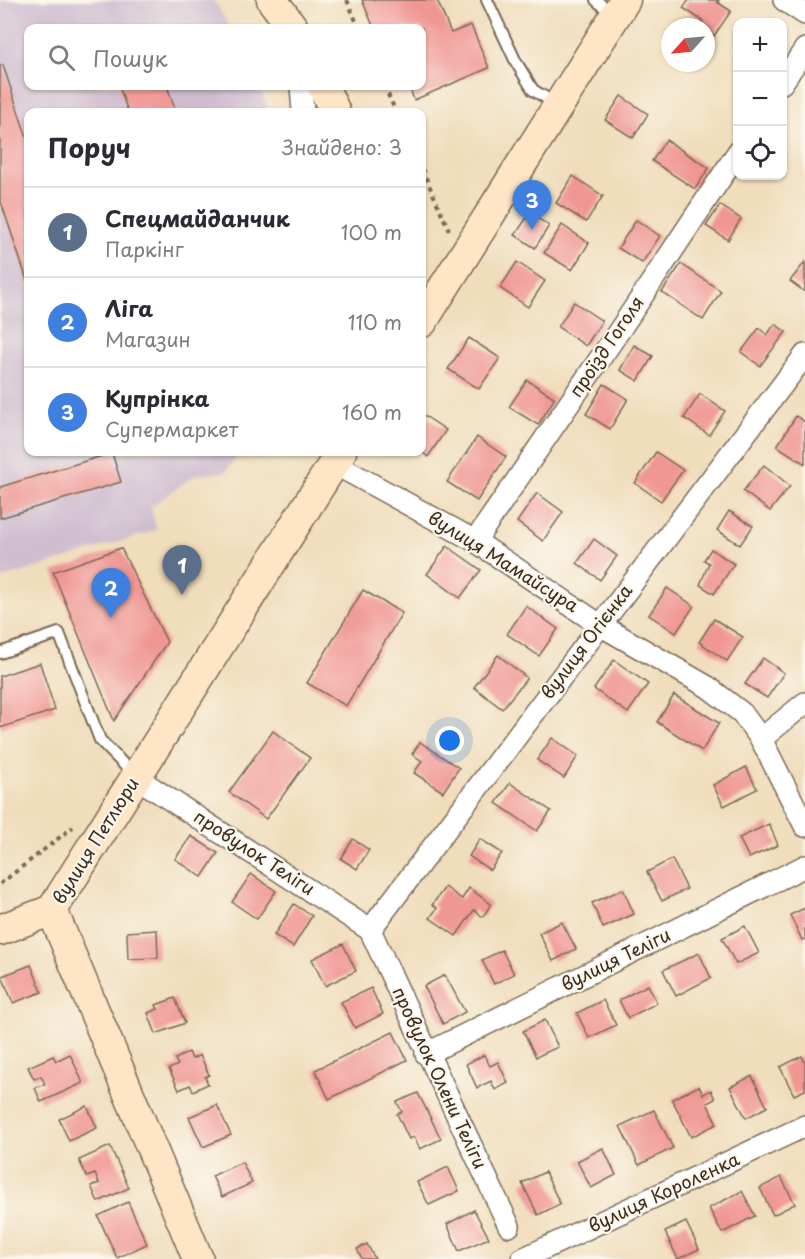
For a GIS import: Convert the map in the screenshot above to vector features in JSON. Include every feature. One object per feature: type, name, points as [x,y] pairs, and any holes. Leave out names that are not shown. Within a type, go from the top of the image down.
[{"type":"main road","points":[[272,0],[290,24]]},
{"type":"main road","points":[[426,316],[559,105],[612,5]]},
{"type":"main road","points":[[325,90],[333,108]]},
{"type":"main road","name":"вулиця Петлюри","points":[[198,1259],[52,910],[137,778],[336,456]]},
{"type":"main road","points":[[0,930],[52,910]]},
{"type":"street","points":[[784,0],[805,14]]},
{"type":"street","points":[[787,77],[805,49]]},
{"type":"street","points":[[301,90],[303,108]]},
{"type":"street","name":"проїзд Гоголя","points":[[475,541],[733,160]]},
{"type":"street","name":"вулиця Огієнка","points":[[370,930],[805,355]]},
{"type":"street","name":"вулиця Мамайсура","points":[[339,456],[475,541],[600,624],[708,687],[742,713],[761,739],[805,826]]},
{"type":"street","points":[[761,739],[805,703]]},
{"type":"street","name":"провулок Теліги","points":[[137,778],[370,930]]},
{"type":"street","name":"вулиця Теліги","points":[[426,1054],[805,866]]},
{"type":"street","name":"провулок Олени Теліги","points":[[370,930],[426,1054],[509,1226]]},
{"type":"street","name":"вулиця Короленка","points":[[522,1259],[805,1126]]},
{"type":"lane","points":[[487,0],[516,62],[533,90],[559,105]]},
{"type":"lane","points":[[0,652],[59,633],[100,740],[137,778]]},
{"type":"path","points":[[347,0],[357,24]]},
{"type":"path","points":[[386,90],[394,108]]},
{"type":"path","points":[[426,178],[462,258]]},
{"type":"path","points":[[0,884],[82,820]]},
{"type":"shaded area","points":[[0,0],[214,0],[228,24],[24,24],[24,90],[261,90],[267,108],[24,108],[24,456],[238,456],[225,472],[195,475],[151,507],[157,530],[0,579]]},
{"type":"building","points":[[362,0],[437,0],[451,33],[471,25],[489,68],[414,100],[410,90],[426,90],[426,24],[372,24]]},
{"type":"building","points":[[689,0],[719,0],[717,2],[731,11],[715,35],[715,18],[698,18],[683,8]]},
{"type":"building","points":[[3,65],[24,129],[24,271],[0,199],[0,66]]},
{"type":"building","points":[[120,90],[168,90],[175,108],[127,108]]},
{"type":"building","points":[[621,96],[648,114],[633,138],[605,120]]},
{"type":"building","points":[[666,140],[709,168],[695,189],[652,161]]},
{"type":"building","points":[[573,176],[603,196],[586,222],[556,203]]},
{"type":"building","points":[[720,205],[741,219],[728,240],[706,226]]},
{"type":"building","points":[[530,213],[549,226],[535,248],[515,235]]},
{"type":"building","points":[[636,220],[660,236],[642,263],[618,248]]},
{"type":"building","points":[[562,225],[589,243],[572,270],[544,253]]},
{"type":"building","points":[[517,262],[545,281],[528,307],[500,288]]},
{"type":"building","points":[[805,262],[805,292],[790,281]]},
{"type":"building","points":[[681,264],[721,291],[703,320],[662,292]]},
{"type":"building","points":[[574,302],[602,321],[586,346],[558,327]]},
{"type":"building","points":[[775,324],[786,332],[760,366],[741,352],[759,328],[767,335]]},
{"type":"building","points":[[469,338],[500,358],[479,389],[448,369]]},
{"type":"building","points":[[634,345],[653,356],[638,381],[620,370]]},
{"type":"building","points":[[527,380],[555,398],[538,425],[509,407]]},
{"type":"building","points":[[604,384],[628,399],[610,429],[586,414]]},
{"type":"building","points":[[700,394],[725,411],[709,435],[684,418]]},
{"type":"building","points":[[796,416],[805,422],[805,464],[777,446]]},
{"type":"building","points":[[426,417],[446,430],[428,457],[426,455]]},
{"type":"building","points":[[477,437],[506,457],[477,501],[447,482]]},
{"type":"building","points":[[656,452],[683,470],[661,501],[635,483]]},
{"type":"building","points":[[102,456],[113,456],[121,482],[0,518],[0,487]]},
{"type":"building","points":[[764,465],[790,486],[770,511],[743,491]]},
{"type":"building","points":[[537,493],[563,512],[543,541],[517,522]]},
{"type":"building","points":[[729,511],[753,526],[740,545],[717,530]]},
{"type":"building","points":[[594,539],[617,556],[600,580],[577,563]]},
{"type":"building","points":[[447,546],[481,570],[460,598],[427,574]]},
{"type":"building","points":[[121,548],[167,642],[114,721],[53,572]]},
{"type":"building","points":[[711,549],[734,564],[714,594],[700,585],[709,563],[704,560]]},
{"type":"building","points":[[667,588],[694,606],[676,633],[649,615]]},
{"type":"building","points":[[363,590],[402,613],[346,706],[307,683]]},
{"type":"building","points":[[526,606],[558,629],[539,656],[507,634]]},
{"type":"building","points":[[714,619],[743,637],[727,661],[699,642]]},
{"type":"building","points":[[498,655],[527,678],[502,709],[474,687]]},
{"type":"building","points":[[763,658],[784,673],[767,698],[745,684]]},
{"type":"building","points":[[614,660],[648,684],[628,713],[594,689]]},
{"type":"building","points":[[40,663],[55,710],[0,728],[0,676]]},
{"type":"building","points":[[674,695],[719,723],[702,751],[657,722]]},
{"type":"building","points":[[273,731],[310,758],[266,819],[229,792]]},
{"type":"building","points":[[552,738],[578,756],[564,778],[537,760]]},
{"type":"building","points":[[420,742],[459,768],[443,792],[414,773],[422,761],[412,754]]},
{"type":"building","points":[[746,767],[757,789],[724,806],[713,785]]},
{"type":"building","points":[[510,783],[551,811],[537,831],[496,803]]},
{"type":"building","points":[[769,824],[778,845],[749,858],[739,838]]},
{"type":"building","points":[[191,836],[218,853],[202,877],[175,859]]},
{"type":"building","points":[[353,839],[369,850],[357,869],[341,859]]},
{"type":"building","points":[[480,839],[502,853],[490,870],[469,856]]},
{"type":"building","points":[[672,859],[687,889],[662,901],[647,872]]},
{"type":"building","points":[[251,874],[276,891],[257,919],[232,902]]},
{"type":"building","points":[[445,887],[462,899],[469,888],[491,904],[483,917],[474,910],[456,936],[430,918],[437,908],[432,905]]},
{"type":"building","points":[[623,889],[634,914],[603,928],[592,903]]},
{"type":"building","points":[[294,904],[312,916],[293,947],[274,935]]},
{"type":"building","points":[[805,908],[805,939],[802,940],[790,915]]},
{"type":"building","points":[[562,922],[576,949],[553,961],[539,933]]},
{"type":"building","points":[[745,926],[759,953],[736,964],[722,938]]},
{"type":"building","points":[[157,930],[158,958],[128,959],[127,932]]},
{"type":"building","points":[[343,944],[356,971],[325,986],[312,959]]},
{"type":"building","points":[[502,950],[514,974],[494,984],[482,960]]},
{"type":"building","points":[[699,953],[711,978],[676,996],[663,970]]},
{"type":"building","points":[[31,965],[42,992],[13,1003],[2,976]]},
{"type":"building","points":[[445,975],[465,1012],[443,1024],[424,986]]},
{"type":"building","points":[[648,985],[657,1003],[628,1018],[619,1000]]},
{"type":"building","points":[[371,988],[383,1014],[355,1028],[341,1002]]},
{"type":"building","points":[[175,998],[185,1023],[156,1034],[148,1013],[158,1009],[156,1005]]},
{"type":"building","points":[[603,1000],[616,1025],[589,1038],[577,1013]]},
{"type":"building","points":[[545,1020],[558,1047],[536,1057],[523,1031]]},
{"type":"building","points":[[393,1032],[407,1060],[329,1099],[315,1070]]},
{"type":"building","points":[[189,1052],[192,1059],[200,1055],[209,1075],[205,1077],[208,1084],[193,1091],[190,1085],[179,1090],[169,1069],[178,1065],[175,1059]]},
{"type":"building","points":[[70,1054],[83,1083],[41,1102],[35,1088],[45,1084],[41,1076],[34,1079],[28,1067],[53,1056],[56,1061]]},
{"type":"building","points":[[484,1055],[490,1066],[498,1062],[508,1083],[495,1090],[491,1081],[477,1088],[466,1064]]},
{"type":"building","points":[[802,1056],[805,1063],[805,1090],[794,1095],[780,1067]]},
{"type":"building","points":[[752,1076],[767,1107],[746,1118],[730,1087]]},
{"type":"building","points":[[699,1086],[703,1094],[711,1090],[715,1099],[707,1103],[717,1124],[691,1137],[672,1099]]},
{"type":"building","points":[[418,1093],[441,1139],[420,1149],[414,1137],[409,1139],[397,1114],[402,1112],[397,1102]]},
{"type":"building","points":[[217,1105],[231,1135],[203,1147],[189,1117]]},
{"type":"building","points":[[87,1106],[97,1128],[69,1141],[59,1119]]},
{"type":"building","points":[[654,1110],[673,1148],[639,1165],[620,1126]]},
{"type":"building","points":[[110,1146],[129,1188],[98,1202],[91,1186],[99,1183],[95,1174],[87,1177],[79,1160]]},
{"type":"building","points":[[603,1148],[616,1175],[591,1188],[577,1161]]},
{"type":"building","points":[[242,1162],[252,1183],[222,1197],[212,1176]]},
{"type":"building","points":[[448,1167],[459,1191],[429,1205],[417,1182]]},
{"type":"building","points":[[545,1172],[560,1204],[538,1215],[522,1183]]},
{"type":"building","points":[[781,1177],[795,1204],[773,1215],[760,1188]]},
{"type":"building","points":[[742,1191],[755,1216],[722,1233],[709,1208]]},
{"type":"building","points":[[128,1202],[147,1244],[117,1258],[98,1216]]},
{"type":"building","points":[[474,1210],[489,1238],[459,1251],[447,1224]]},
{"type":"building","points":[[686,1222],[699,1249],[678,1259],[665,1232]]},
{"type":"building","points":[[367,1244],[375,1259],[362,1259],[357,1249]]},
{"type":"place","name":"Купрінка","points":[[532,230]]},
{"type":"place","name":"Спецмайданчик","points":[[182,595]]},
{"type":"place","name":"Ліга","points":[[111,618]]}]
